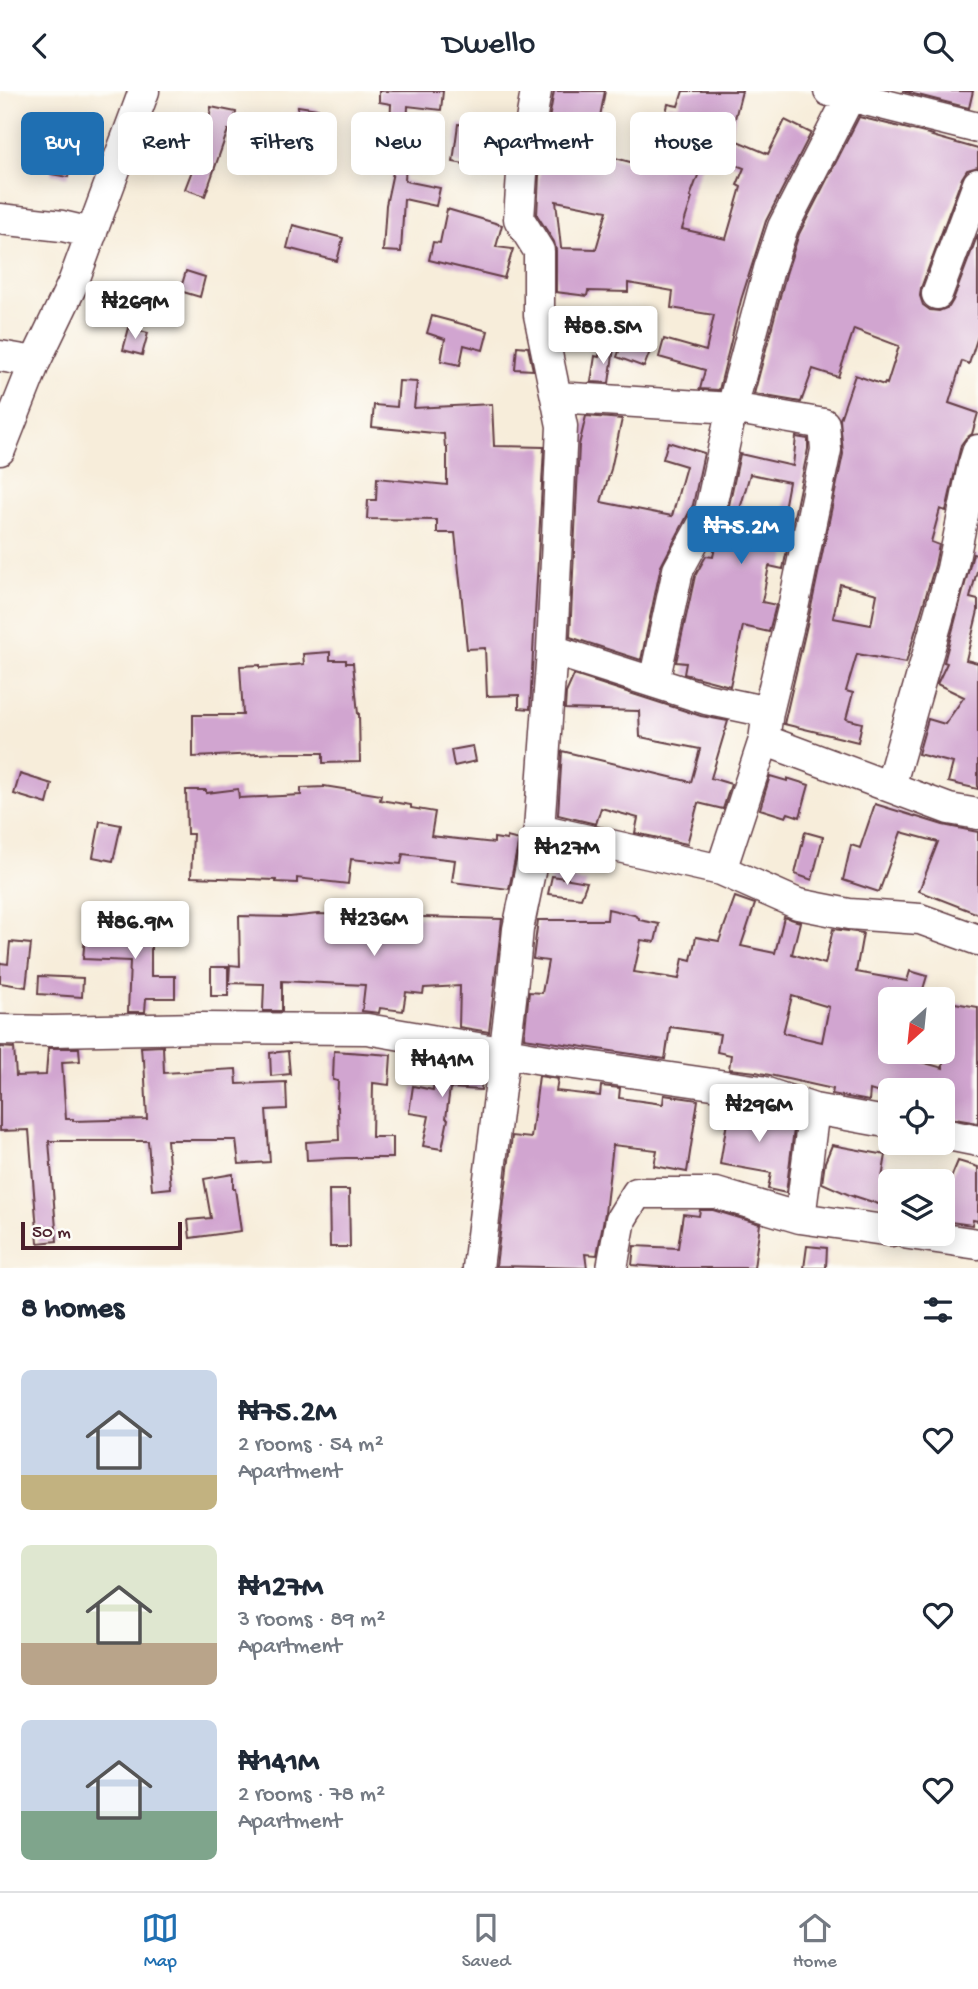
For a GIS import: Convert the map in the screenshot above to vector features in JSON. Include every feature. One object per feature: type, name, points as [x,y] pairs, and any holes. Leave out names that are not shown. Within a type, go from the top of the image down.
[{"type":"street","points":[[0,450],[35,362],[73,283],[144,91]]},
{"type":"street","points":[[478,1268],[518,929],[539,829],[552,650],[562,426],[539,315],[539,251],[519,219],[522,174],[536,91]]},
{"type":"street","points":[[654,682],[678,570],[710,511],[769,269],[783,226],[837,93],[978,128]]},
{"type":"street","points":[[937,294],[978,184]]},
{"type":"street","points":[[0,219],[62,226],[92,233]]},
{"type":"street","points":[[0,356],[35,362]]},
{"type":"street","points":[[556,397],[733,408],[824,424],[826,450],[766,726],[721,870]]},
{"type":"street","points":[[890,787],[952,569],[978,450]]},
{"type":"street","points":[[552,650],[706,699],[890,787],[949,809],[978,814]]},
{"type":"street","points":[[539,829],[721,870],[797,904],[849,914],[920,919],[978,940]]},
{"type":"street","points":[[0,1030],[367,1029],[505,1053],[761,1091],[814,1109],[878,1121]]},
{"type":"street","points":[[800,1218],[814,1109]]},
{"type":"street","points":[[955,1136],[978,1141]]},
{"type":"street","points":[[612,1268],[621,1219],[637,1193],[716,1193],[800,1218],[878,1229]]},
{"type":"street","points":[[955,1241],[978,1244]]},
{"type":"building","points":[[379,91],[443,91],[441,110],[408,106],[408,112],[391,112],[391,104],[379,102]]},
{"type":"building","points":[[554,91],[605,91],[601,112],[550,112]]},
{"type":"building","points":[[683,91],[742,91],[736,114],[736,112],[666,112],[668,104],[678,106]]},
{"type":"building","points":[[902,91],[973,91],[969,108]]},
{"type":"building","points":[[298,106],[318,109],[318,112],[297,112]]},
{"type":"building","points":[[211,107],[236,112],[227,112],[227,133],[213,173],[213,112],[210,112]]},
{"type":"building","points":[[859,117],[978,149],[978,167],[967,170],[962,178],[920,296],[923,305],[930,310],[939,311],[949,307],[978,234],[978,336],[969,364],[962,361],[949,403],[978,413],[972,434],[961,445],[946,511],[940,509],[931,542],[939,545],[935,565],[906,663],[857,654],[846,691],[853,693],[846,719],[862,723],[858,742],[784,724],[843,454],[840,419],[855,375],[887,384],[899,346],[854,329],[838,377],[813,369],[801,402],[754,394],[799,234]],"holes":[[[840,584],[877,594],[871,625],[833,618]]]},
{"type":"building","points":[[785,120],[811,133],[766,221],[741,300],[719,390],[700,389],[705,370],[659,357],[664,339],[706,351],[714,315],[671,308],[673,291],[628,283],[628,292],[588,291],[587,296],[556,292],[556,250],[537,215],[539,175],[616,175],[616,158],[630,162],[630,175],[698,175],[682,229],[726,239],[741,187],[737,185],[744,168],[736,165],[736,141],[768,154]],"holes":[[[556,201],[607,211],[596,249],[561,248]]]},
{"type":"building","points":[[458,124],[459,124],[459,163],[453,162]]},
{"type":"building","points":[[190,175],[212,175],[205,196],[185,189]]},
{"type":"building","points":[[392,175],[405,175],[405,181],[440,188],[436,206],[404,199],[401,252],[383,251],[386,205]]},
{"type":"building","points":[[447,209],[502,225],[496,247],[513,249],[504,278],[429,260],[433,242],[440,243]]},
{"type":"building","points":[[293,225],[343,238],[337,261],[287,248]]},
{"type":"building","points":[[186,271],[205,277],[200,297],[180,291]]},
{"type":"building","points":[[566,311],[586,316],[584,340],[564,338]]},
{"type":"building","points":[[432,316],[488,331],[483,350],[464,345],[460,365],[441,361],[445,339],[427,333]]},
{"type":"building","points":[[129,328],[148,333],[142,355],[123,350]]},
{"type":"building","points":[[625,335],[652,346],[644,367],[617,357]]},
{"type":"building","points":[[517,346],[528,347],[533,370],[515,369]]},
{"type":"building","points":[[601,346],[614,348],[609,383],[591,382],[595,356],[599,357]]},
{"type":"building","points":[[399,381],[417,382],[414,408],[492,404],[494,446],[544,447],[530,709],[519,708],[519,695],[487,696],[485,648],[467,649],[455,533],[437,533],[437,520],[367,519],[368,500],[376,500],[377,478],[447,485],[447,447],[444,434],[372,427],[374,405],[397,407]]},
{"type":"building","points":[[586,416],[622,419],[601,502],[672,516],[686,466],[663,459],[668,442],[704,453],[693,505],[661,566],[641,660],[570,637],[579,445]]},
{"type":"building","points":[[796,437],[808,439],[783,569],[769,566],[762,602],[776,605],[769,632],[743,626],[730,686],[684,674],[686,663],[676,662],[695,576],[706,556],[713,557],[718,533],[727,515],[740,454],[793,466]],"holes":[[[750,474],[789,482],[781,525],[738,516]]]},
{"type":"building","points":[[973,554],[978,555],[978,567],[970,598],[978,600],[978,611],[966,660],[978,663],[978,789],[948,782],[953,763],[918,754],[928,719],[945,724],[964,697],[937,684],[947,663],[944,662]]},
{"type":"building","points":[[330,652],[330,660],[353,663],[359,714],[360,762],[323,763],[323,753],[193,757],[193,715],[243,715],[240,666],[260,665],[260,668],[304,664],[303,654]]},
{"type":"building","points":[[574,675],[701,716],[728,721],[711,778],[731,784],[723,809],[698,803],[687,844],[635,833],[638,818],[601,808],[596,824],[558,815],[562,751],[691,782],[700,749],[640,737],[639,711],[565,709],[566,693]]},
{"type":"building","points":[[473,746],[476,761],[454,766],[451,750]]},
{"type":"building","points":[[20,774],[52,784],[47,804],[14,794]]},
{"type":"building","points":[[770,776],[809,785],[800,817],[788,813],[786,817],[760,809]]},
{"type":"building","points":[[324,786],[381,795],[380,800],[435,812],[431,836],[494,843],[494,838],[519,840],[509,889],[452,882],[455,860],[403,854],[401,864],[351,859],[348,884],[297,878],[297,883],[191,877],[193,834],[187,834],[186,790],[206,790],[206,793],[238,789],[239,798],[301,795],[301,788]]},
{"type":"building","points":[[875,804],[943,825],[978,832],[978,914],[919,891],[938,842],[901,832],[879,892],[843,880],[851,845],[860,848]]},
{"type":"building","points":[[100,821],[121,825],[113,861],[93,857]]},
{"type":"building","points":[[805,832],[823,837],[812,880],[795,874]]},
{"type":"building","points":[[552,876],[587,882],[581,898],[548,894]]},
{"type":"building","points":[[735,897],[755,904],[741,946],[775,953],[784,917],[800,922],[792,954],[825,964],[833,929],[863,933],[856,972],[907,981],[910,971],[927,976],[924,987],[878,987],[878,1064],[928,1064],[943,1068],[943,1064],[956,1064],[956,1003],[978,1007],[978,1123],[955,1119],[955,1078],[878,1078],[878,1092],[870,1090],[869,1101],[832,1094],[833,1089],[756,1072],[729,1069],[731,1055],[717,1052],[720,1034],[670,1027],[665,1059],[524,1038],[529,992],[542,993],[548,961],[533,959],[538,920],[607,920],[608,909],[659,924],[655,942],[641,940],[634,972],[679,979],[683,958],[691,960],[696,937],[719,941]],"holes":[[[792,996],[829,1007],[822,1042],[783,1033]]]},
{"type":"building","points":[[134,907],[154,908],[151,976],[175,976],[175,998],[146,998],[145,1012],[128,1012],[130,961],[83,959],[85,936],[134,941]]},
{"type":"building","points":[[318,914],[344,917],[502,919],[489,1032],[459,1027],[460,986],[424,988],[423,994],[406,992],[403,1011],[380,1008],[379,1013],[362,1011],[365,985],[282,981],[282,1011],[263,1011],[264,984],[229,983],[230,965],[240,966],[239,916],[290,917]]},
{"type":"building","points":[[10,942],[31,944],[26,987],[0,983],[0,963],[8,964]]},
{"type":"building","points":[[211,967],[228,967],[228,996],[211,996]]},
{"type":"building","points":[[39,976],[83,978],[82,997],[38,994]]},
{"type":"building","points":[[163,1046],[164,1073],[236,1069],[237,1084],[286,1082],[287,1109],[266,1110],[270,1162],[239,1164],[236,1140],[167,1140],[171,1188],[152,1190],[148,1141],[49,1141],[57,1241],[38,1243],[29,1130],[0,1131],[0,1047],[14,1048],[16,1076],[46,1075],[48,1048],[79,1048],[80,1061],[62,1062],[66,1119],[73,1121],[147,1119],[141,1047]]},
{"type":"building","points":[[288,1051],[290,1074],[271,1076],[270,1053]]},
{"type":"building","points":[[334,1051],[391,1055],[389,1085],[373,1083],[372,1137],[393,1137],[393,1158],[307,1160],[306,1142],[339,1140],[338,1081],[333,1080]]},
{"type":"building","points":[[436,1065],[483,1069],[481,1090],[450,1088],[442,1149],[423,1146],[429,1116],[409,1113],[413,1086],[433,1090]]},
{"type":"building","points":[[539,1076],[558,1079],[556,1091],[600,1096],[601,1086],[620,1088],[619,1098],[663,1104],[664,1095],[698,1100],[687,1172],[654,1166],[657,1150],[613,1145],[597,1255],[585,1254],[587,1268],[496,1266],[512,1136],[531,1138]]},
{"type":"building","points":[[730,1104],[795,1121],[786,1193],[768,1189],[771,1173],[720,1164]]},
{"type":"building","points":[[832,1145],[886,1155],[884,1169],[878,1169],[878,1204],[822,1183],[825,1162]]},
{"type":"building","points":[[958,1161],[978,1167],[978,1221],[973,1220],[972,1225],[955,1223],[955,1169]]},
{"type":"building","points":[[233,1174],[241,1231],[190,1238],[188,1220],[211,1218],[204,1179]]},
{"type":"building","points":[[329,1190],[349,1190],[350,1247],[330,1247]]},
{"type":"building","points":[[700,1210],[713,1210],[760,1224],[754,1268],[632,1265],[634,1246],[678,1248],[683,1214],[699,1216]]},
{"type":"building","points":[[807,1246],[827,1248],[826,1268],[804,1268]]}]
